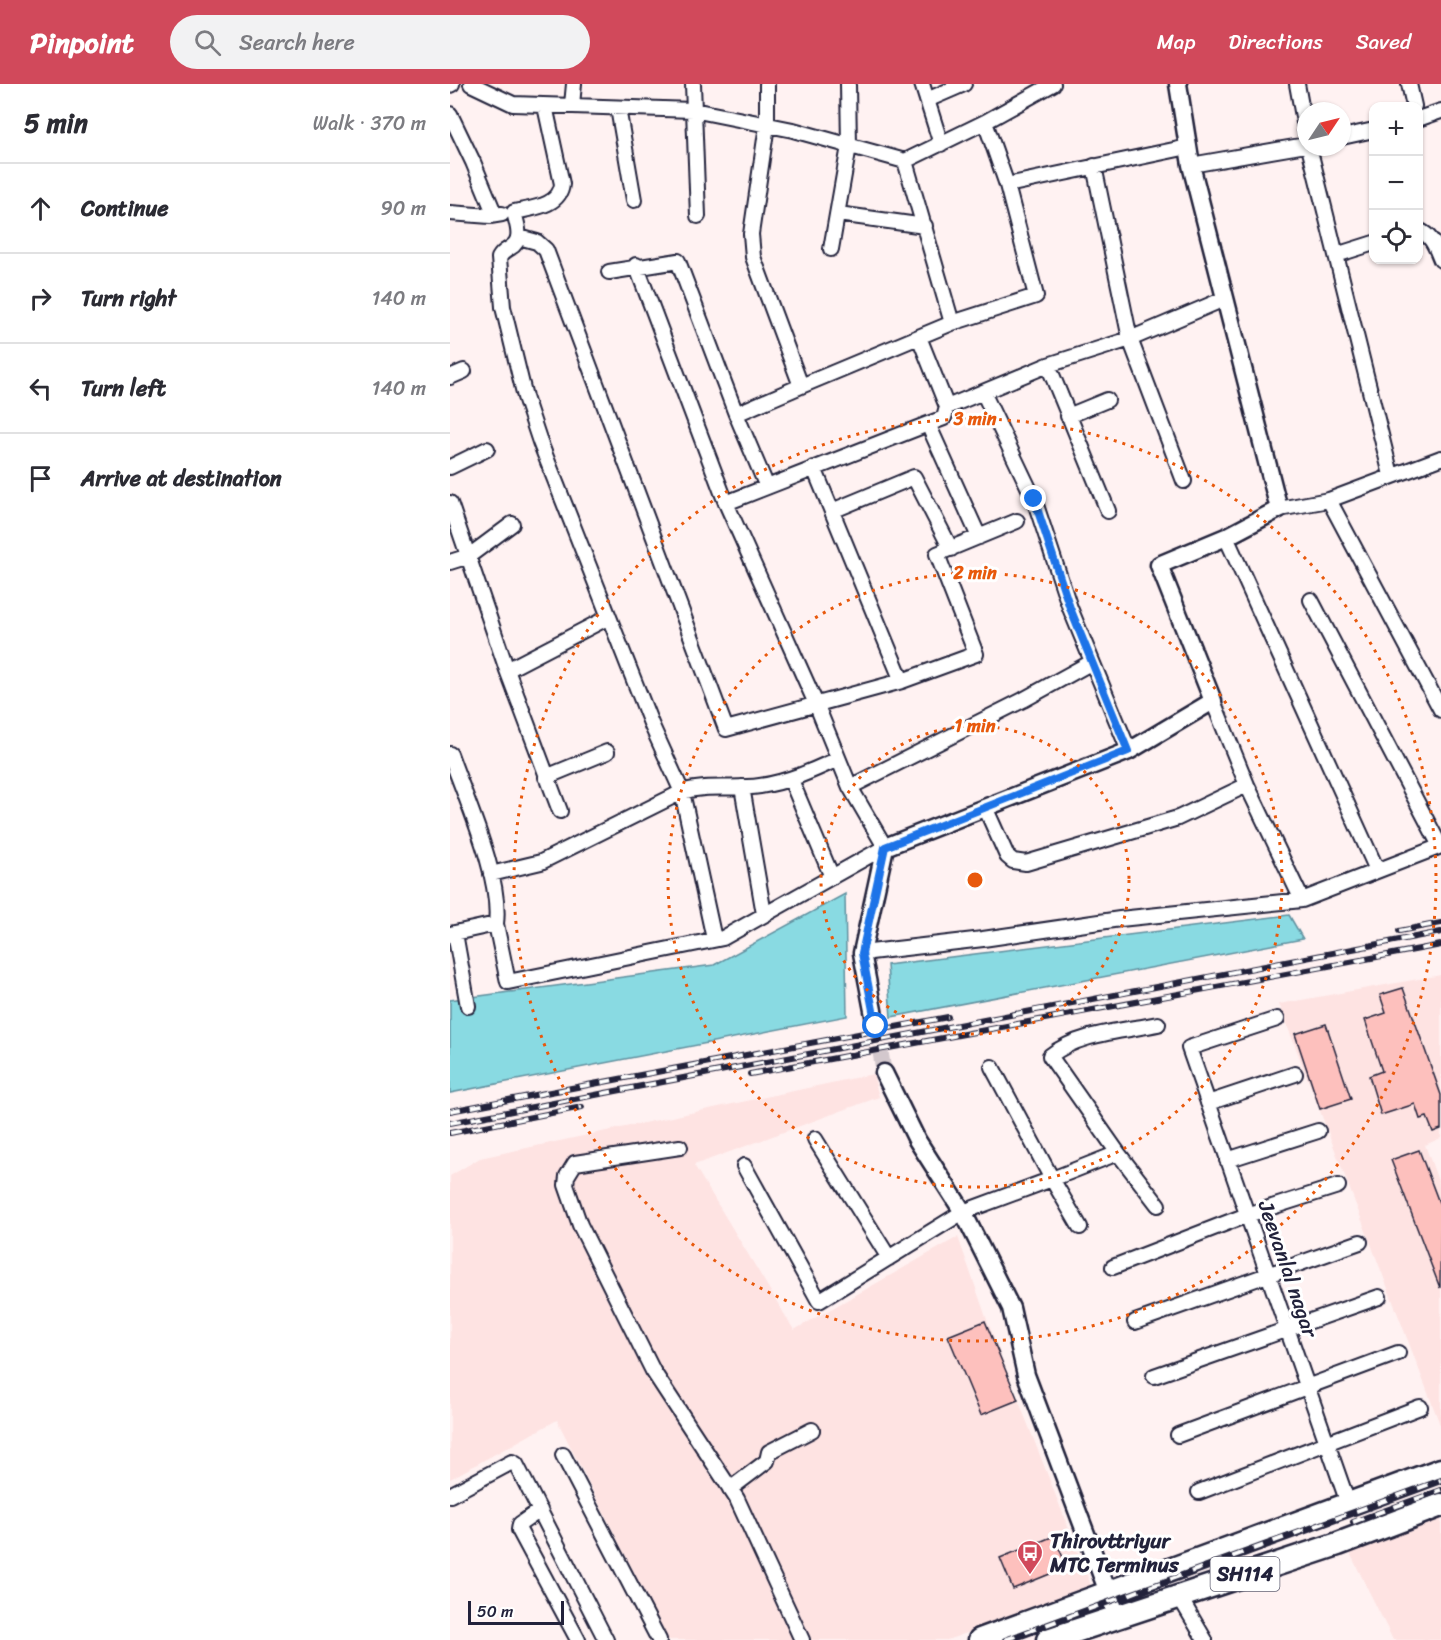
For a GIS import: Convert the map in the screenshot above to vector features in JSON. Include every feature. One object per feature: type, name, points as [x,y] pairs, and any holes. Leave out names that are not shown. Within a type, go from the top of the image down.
[{"type":"main road","name":"SH114","points":[[980,1640],[1205,1559],[1348,1503],[1441,1470]]},
{"type":"main road","name":"SH114","points":[[1048,1640],[1338,1544],[1441,1505]]},
{"type":"main road","points":[[1325,1512],[1338,1544]]},
{"type":"street","points":[[471,84],[503,101],[545,106],[693,110],[767,125],[905,161],[985,122],[1053,84]]},
{"type":"street","points":[[572,105],[574,84]]},
{"type":"street","points":[[693,84],[698,216]]},
{"type":"street","points":[[767,84],[767,125],[752,234],[753,256],[801,386]]},
{"type":"street","points":[[831,249],[849,146],[848,84]]},
{"type":"street","points":[[922,84],[941,144]]},
{"type":"street","points":[[927,100],[964,84]]},
{"type":"street","points":[[1178,84],[1191,165],[1279,509]]},
{"type":"street","points":[[1298,84],[1301,102]]},
{"type":"street","points":[[1409,84],[1413,102]]},
{"type":"street","points":[[450,213],[495,215],[514,212],[552,202],[561,192],[562,184],[545,106]]},
{"type":"street","points":[[618,108],[634,200]]},
{"type":"street","points":[[1423,118],[1441,111]]},
{"type":"street","points":[[450,114],[495,215]]},
{"type":"street","points":[[736,414],[952,323],[1036,296],[1006,185],[985,122]]},
{"type":"street","points":[[1351,135],[1369,131]]},
{"type":"street","points":[[1006,185],[1188,147]]},
{"type":"street","points":[[1191,165],[1297,148]]},
{"type":"street","points":[[1310,156],[1391,475]]},
{"type":"street","points":[[905,161],[952,323]]},
{"type":"street","points":[[1094,166],[1130,339],[1184,481]]},
{"type":"street","points":[[514,212],[519,237],[514,246],[502,253],[498,264],[513,355],[540,442],[652,726],[682,792],[714,939]]},
{"type":"street","points":[[838,214],[925,226]]},
{"type":"street","points":[[1423,232],[1435,244],[1441,260]]},
{"type":"street","points":[[519,237],[537,242],[546,250],[726,729],[902,681],[976,654],[937,554],[1017,521]]},
{"type":"street","points":[[1336,255],[1369,245]]},
{"type":"street","points":[[609,272],[636,265],[678,261],[736,414],[767,487]]},
{"type":"street","points":[[636,265],[726,503],[817,706],[850,787],[885,847],[862,953],[876,1026]]},
{"type":"street","points":[[947,407],[1048,365],[1130,339],[1224,299]]},
{"type":"street","points":[[726,503],[944,418],[947,407],[919,336]]},
{"type":"street","points":[[1048,365],[1108,511]]},
{"type":"street","points":[[450,376],[464,371]]},
{"type":"street","points":[[983,392],[1034,499],[1070,608],[1128,751]]},
{"type":"street","points":[[1068,417],[1107,400]]},
{"type":"street","points":[[928,424],[979,537]]},
{"type":"street","points":[[450,467],[486,449]]},
{"type":"street","points":[[1302,900],[1247,785],[1158,565],[1226,537],[1279,509],[1329,500],[1391,475],[1440,463]]},
{"type":"street","points":[[814,468],[902,681]]},
{"type":"street","points":[[832,511],[914,477],[951,549]]},
{"type":"street","points":[[1329,500],[1441,710]]},
{"type":"street","points":[[450,503],[507,670],[560,811]]},
{"type":"street","points":[[450,562],[469,556],[512,524]]},
{"type":"street","points":[[1226,537],[1377,870]]},
{"type":"street","points":[[862,953],[983,939],[1120,919],[1302,900],[1441,846],[1311,600]]},
{"type":"street","points":[[507,670],[609,617]]},
{"type":"street","points":[[850,787],[1023,700],[1092,662]]},
{"type":"street","points":[[450,754],[491,873],[497,914],[496,924],[508,982],[723,938],[885,847],[1128,751],[1213,701]]},
{"type":"street","points":[[546,777],[607,752]]},
{"type":"street","points":[[491,873],[541,862],[682,792],[697,788],[742,787],[791,780],[838,759]]},
{"type":"street","points":[[791,780],[832,877]]},
{"type":"street","points":[[985,807],[1007,856],[1013,861],[1026,863],[1178,818],[1247,785]]},
{"type":"street","points":[[742,787],[764,914]]},
{"type":"street","points":[[468,1006],[452,934],[496,924]]},
{"type":"street","name":"Jeevanlal nagar","points":[[1277,1019],[1189,1048],[1348,1503]]},
{"type":"street","points":[[1158,1024],[1083,1039],[1063,1047],[1050,1056],[1118,1153],[1158,1205]]},
{"type":"street","points":[[992,1067],[1080,1227]]},
{"type":"street","points":[[884,1073],[917,1140],[963,1212],[1011,1308],[1026,1375],[1117,1616]]},
{"type":"street","points":[[1208,1103],[1295,1074]]},
{"type":"street","points":[[1227,1160],[1318,1131]]},
{"type":"street","points":[[815,1140],[889,1258]]},
{"type":"street","points":[[680,1147],[575,1163],[567,1176],[566,1185],[580,1225],[653,1371],[730,1489],[802,1640]]},
{"type":"street","points":[[744,1166],[819,1300],[963,1212],[1118,1153]]},
{"type":"street","points":[[1113,1267],[1246,1215],[1338,1186]]},
{"type":"street","points":[[1135,1322],[1360,1242]]},
{"type":"street","points":[[1154,1377],[1286,1328],[1379,1297]]},
{"type":"street","points":[[1178,1435],[1398,1353]]},
{"type":"street","points":[[1199,1492],[1326,1441],[1420,1407]]},
{"type":"street","points":[[730,1489],[767,1461],[769,1452],[812,1430]]},
{"type":"street","points":[[563,1455],[658,1640]]},
{"type":"street","points":[[450,1495],[514,1462],[606,1640]]},
{"type":"street","points":[[540,1510],[520,1524],[519,1530],[578,1640]]},
{"type":"street","points":[[1179,1596],[1205,1640]]},
{"type":"shaded area","points":[[1441,975],[1441,1138],[1425,1145],[1441,1189],[1441,1427],[1279,1004]]},
{"type":"shaded area","points":[[873,1074],[879,1097],[694,1165],[794,1330],[958,1237],[987,1320],[1092,1588],[947,1640],[668,1640],[557,1420],[450,1479],[450,1176],[480,1158]]},
{"type":"shaded area","points":[[1441,1517],[1441,1640],[1393,1640],[1349,1551]]},
{"type":"water","points":[[845,894],[847,1016],[450,1093],[450,1000],[714,965]]},
{"type":"water","points":[[1289,915],[1303,939],[891,1017],[887,965]]},
{"type":"building","points":[[1403,988],[1441,1095],[1441,1129],[1433,1132],[1427,1117],[1420,1119],[1415,1104],[1381,1115],[1369,1076],[1382,1071],[1365,1020],[1386,1013],[1380,995]]},
{"type":"building","points":[[1326,1024],[1351,1099],[1320,1109],[1295,1034]]},
{"type":"building","points":[[1419,1150],[1441,1208],[1440,1288],[1391,1160]]},
{"type":"building","points":[[985,1321],[1018,1400],[981,1415],[948,1336]]},
{"type":"building","points":[[1054,1536],[1067,1567],[1013,1589],[1000,1558]]},
{"type":"tunnel","points":[[876,1026],[884,1073]]},
{"type":"railway","points":[[1399,931],[1441,923]]},
{"type":"railway","points":[[450,1123],[1441,932]]},
{"type":"railway","points":[[750,1074],[1441,945]]},
{"type":"railway","points":[[450,1111],[948,1017]]},
{"type":"railway","points":[[450,1133],[582,1107]]},
{"type":"railway","points":[[1005,1640],[1441,1480]]},
{"type":"railway","points":[[1353,1522],[1441,1490]]},
{"type":"place","name":"Thirovttriyur MTC Terminus","points":[[1030,1576]]},
{"type":"route","points":[[876,1026],[862,953],[885,847],[1128,751],[1070,608],[1034,499]]}]
